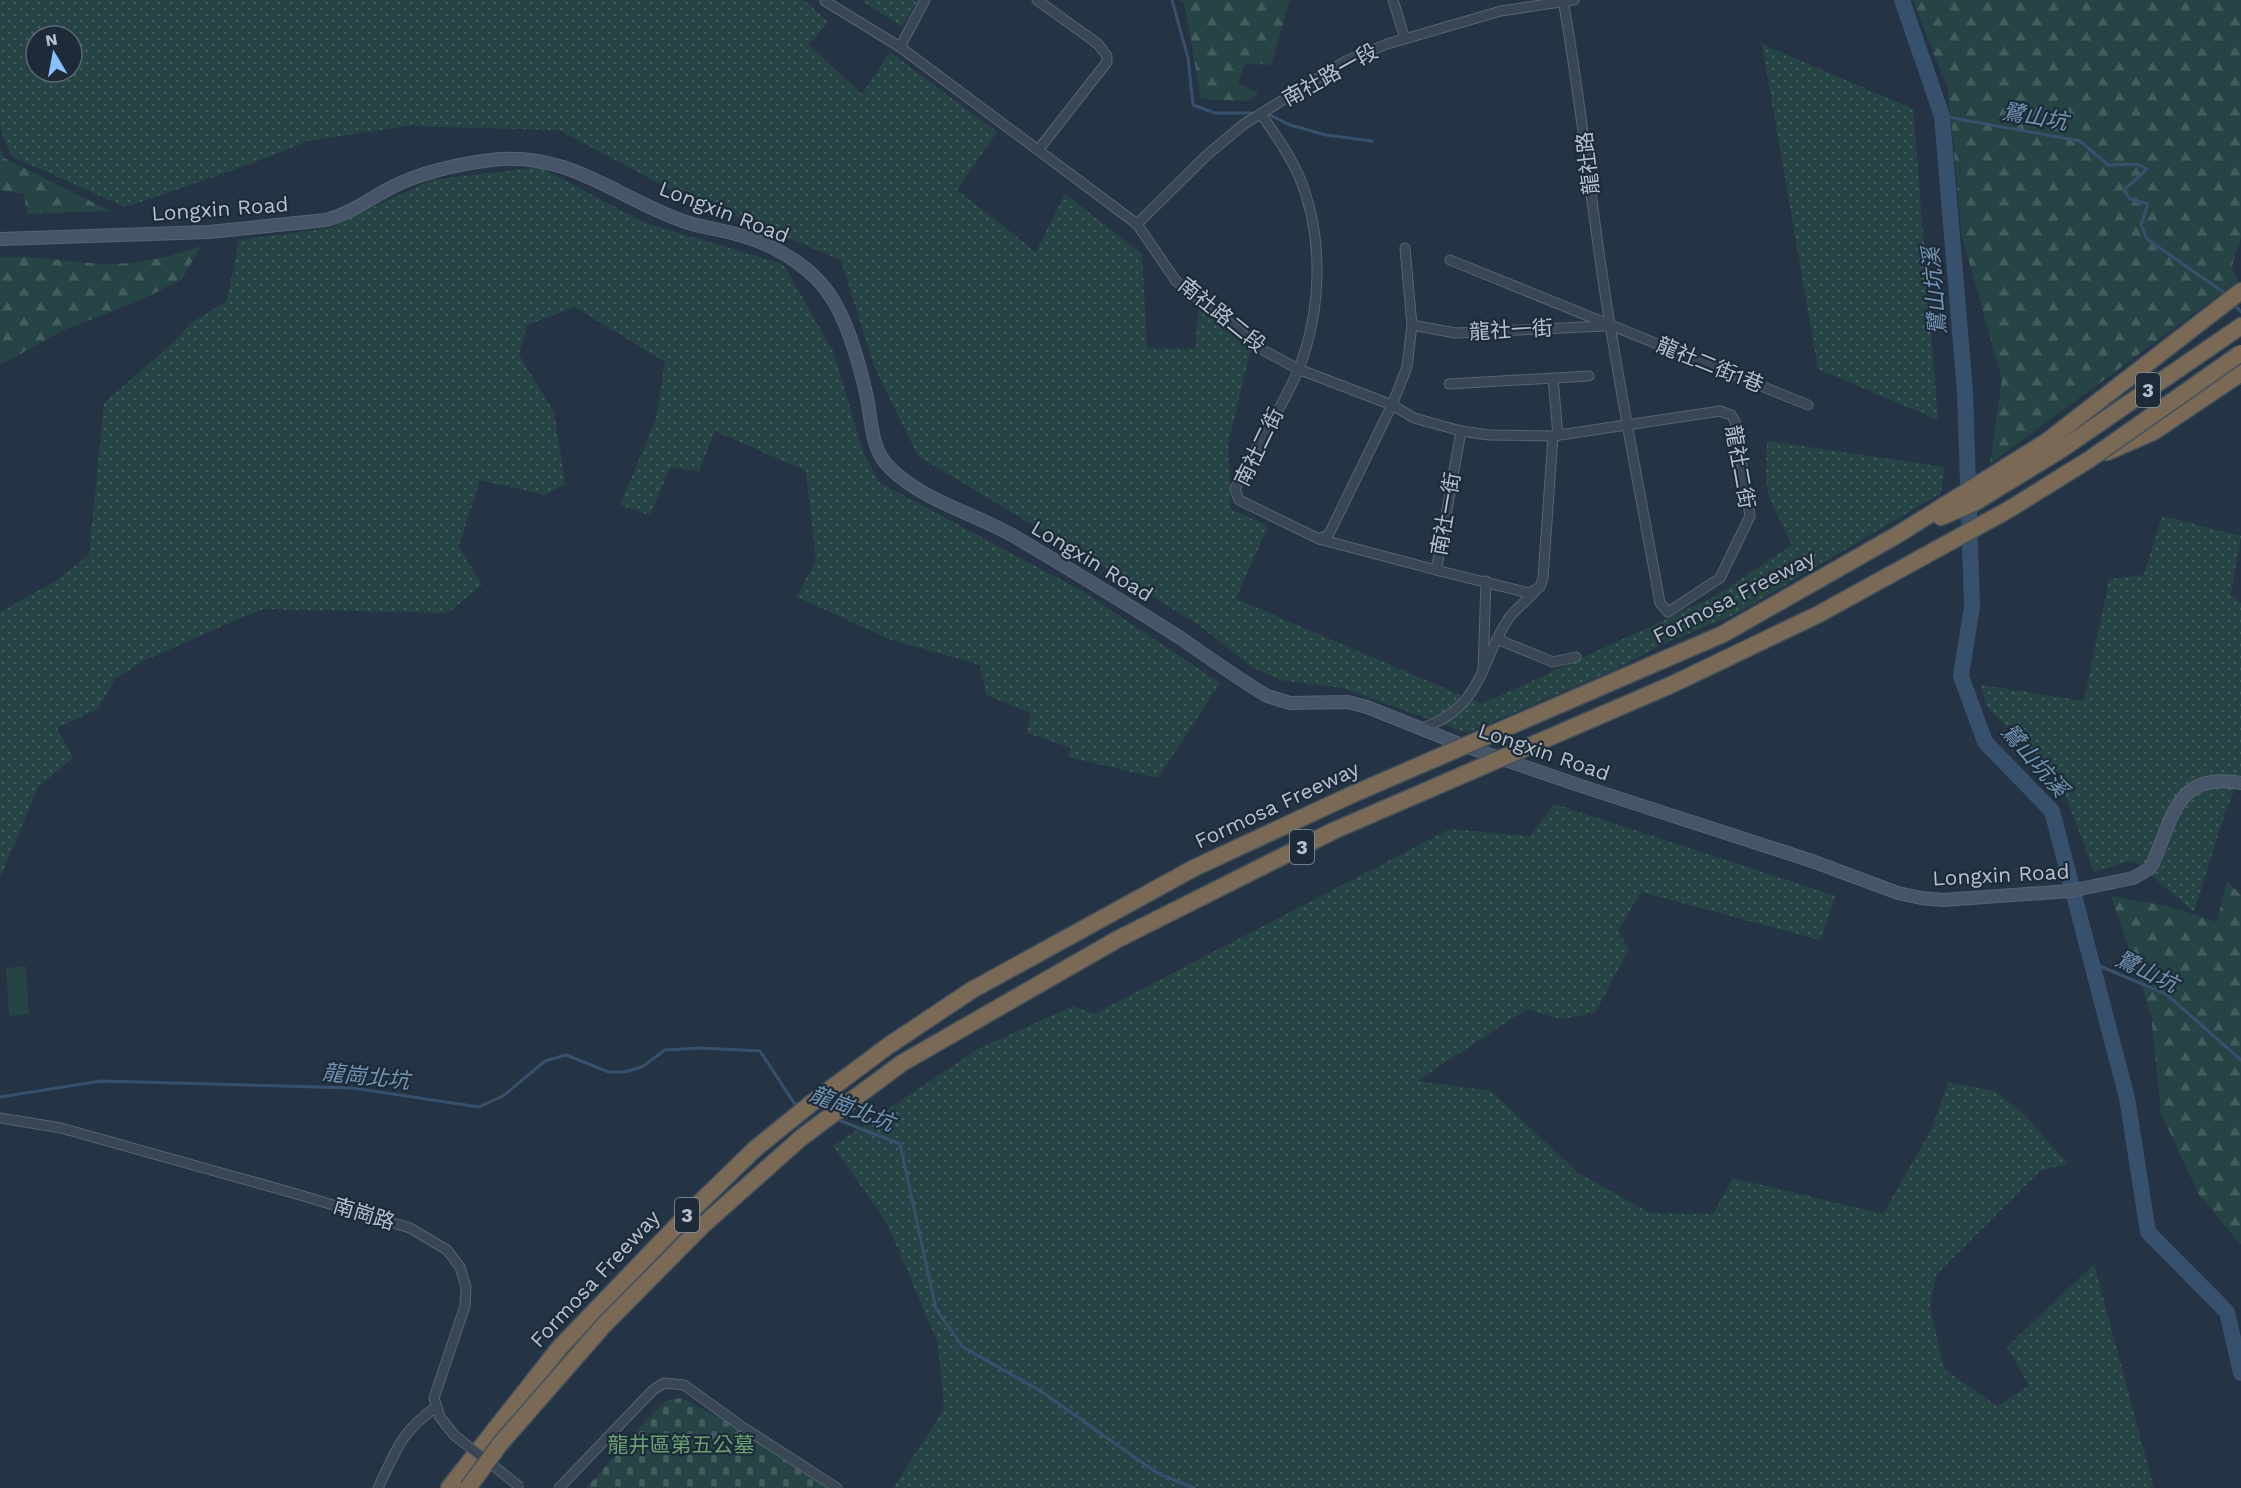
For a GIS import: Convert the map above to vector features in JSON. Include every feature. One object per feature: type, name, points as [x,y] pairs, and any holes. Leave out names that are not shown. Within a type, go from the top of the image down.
[{"type":"highway","points":[[1897,535],[2046,442],[2241,291]]},
{"type":"highway","name":"Formosa Freeway","points":[[449,1488],[560,1347],[687,1215],[755,1149],[888,1046],[972,990],[1194,868],[1352,795],[1723,634],[1897,535],[1974,503],[2062,449],[2238,329]]},
{"type":"highway","name":"Formosa Freeway","points":[[468,1488],[500,1444],[604,1325],[702,1226],[802,1137],[902,1063],[1119,939],[1333,831],[1673,684],[1819,614],[2008,510],[2090,459],[2241,352]]},
{"type":"highway","points":[[2090,459],[2153,432],[2241,373]]},
{"type":"street","points":[[900,47],[925,0]]},
{"type":"street","points":[[1037,0],[1098,44],[1107,56],[1107,62],[1039,149]]},
{"type":"street","points":[[1393,0],[1405,39]]},
{"type":"street","name":"南社路一段","points":[[1137,224],[1207,155],[1244,124],[1346,61],[1405,39],[1501,11],[1574,0]]},
{"type":"street","name":"南社路二段","points":[[825,1],[900,47],[1137,224],[1176,281],[1263,350],[1298,369],[1392,405],[1414,418],[1461,432],[1556,436],[1629,426]]},
{"type":"street","name":"龍社路","points":[[1563,1],[1583,122],[1611,326]]},
{"type":"street","name":"南社二街","points":[[1261,114],[1281,143],[1299,176],[1308,205],[1316,245],[1315,308],[1298,369],[1235,489],[1239,500],[1319,539],[1440,571]]},
{"type":"street","name":"Longxin Road","points":[[0,239],[209,232],[326,220],[344,215],[394,186],[420,175],[494,160],[549,163],[584,173],[684,221],[746,236],[777,249],[814,278],[832,298],[843,320],[866,392],[879,454],[894,471],[920,492],[1009,534],[1145,616],[1267,696],[1290,703],[1348,702],[1473,749],[1812,861],[1898,893],[1943,900],[2042,894],[2092,888],[2133,878],[2149,869],[2180,801],[2190,790],[2199,783],[2212,780],[2241,783]]},
{"type":"street","points":[[1319,539],[1329,534],[1392,405],[1407,367],[1412,325],[1405,248]]},
{"type":"street","name":"龍社二街1巷","points":[[1450,260],[1808,405]]},
{"type":"street","name":"龍社一街","points":[[1412,325],[1455,333],[1611,326]]},
{"type":"street","name":"龍社二街","points":[[1611,326],[1659,603],[1668,612],[1720,578],[1750,516],[1735,421],[1731,415],[1720,411],[1629,426]]},
{"type":"street","points":[[1449,384],[1589,376]]},
{"type":"street","points":[[1422,728],[1455,711],[1482,678],[1509,619],[1540,587],[1543,578],[1556,436],[1553,378]]},
{"type":"street","name":"南社一街","points":[[1461,432],[1436,560],[1440,571],[1529,593],[1535,591]]},
{"type":"street","points":[[1482,678],[1486,581]]},
{"type":"street","points":[[1499,640],[1553,662],[1576,657]]},
{"type":"street","name":"南崗路","points":[[0,1118],[61,1128],[293,1193],[410,1228],[447,1250],[460,1268],[466,1287],[465,1306],[435,1390],[436,1407]]},
{"type":"street","points":[[559,1488],[653,1389],[664,1383],[672,1383],[684,1385],[741,1426],[837,1488]]},
{"type":"street","points":[[378,1488],[404,1436],[413,1424],[436,1407],[440,1417],[454,1435],[520,1488]]},
{"type":"green space","points":[[0,0],[804,0],[828,22],[809,45],[862,94],[890,52],[997,132],[957,190],[1036,252],[1065,194],[1142,254],[1147,348],[1195,349],[1199,305],[1251,349],[1228,444],[1231,509],[1268,526],[1236,599],[1482,704],[1714,597],[1792,545],[1769,497],[1766,474],[1767,441],[1944,467],[1941,493],[1738,613],[1663,644],[1616,669],[1467,733],[1343,688],[1280,680],[1252,667],[1196,623],[918,456],[874,366],[841,260],[672,190],[559,130],[408,126],[308,141],[245,166],[125,207],[11,156],[0,127]]},
{"type":"green space","points":[[861,0],[918,0],[902,27]]},
{"type":"green space","points":[[1178,0],[1290,0],[1271,65],[1245,63],[1238,84],[1259,93],[1249,101],[1201,99],[1184,2]]},
{"type":"green space","points":[[1913,0],[2241,0],[2241,237],[2232,266],[2238,281],[1990,464],[2002,379],[1962,237],[1948,90]]},
{"type":"green space","points":[[1762,44],[1913,109],[1938,420],[1818,369]]},
{"type":"green space","points":[[0,148],[4,158],[110,211],[27,214],[24,194],[0,190]]},
{"type":"green space","points":[[539,167],[645,223],[783,264],[833,351],[864,455],[880,483],[1082,591],[1220,683],[1158,778],[1068,757],[1071,748],[1027,733],[1031,713],[986,695],[980,665],[889,639],[797,597],[816,560],[806,471],[715,431],[699,471],[670,468],[650,515],[620,505],[656,419],[665,362],[575,307],[527,325],[519,355],[554,412],[565,484],[545,495],[480,480],[459,546],[482,585],[448,613],[262,609],[143,661],[115,679],[98,709],[57,728],[73,758],[38,787],[0,878],[0,612],[54,582],[89,555],[104,403],[176,340],[191,323],[227,301],[239,240],[330,228],[431,180]]},
{"type":"green space","points":[[201,246],[182,279],[141,300],[64,330],[0,365],[0,257],[115,264],[159,258]]},
{"type":"green space","points":[[2162,516],[2241,536],[2231,595],[2241,603],[2241,775],[2226,810],[2194,912],[2133,860],[2094,872],[2059,778],[1987,707],[1981,685],[2084,701],[2109,579],[2144,575]]},
{"type":"green space","points":[[1554,804],[1836,896],[1820,940],[1641,892],[1618,931],[1629,949],[1595,1013],[1561,1019],[1527,1009],[1417,1081],[1491,1091],[1577,1172],[1650,1213],[1713,1214],[1733,1178],[1883,1214],[1933,1126],[1948,1082],[1995,1091],[2026,1116],[2068,1164],[2041,1170],[1936,1275],[1930,1306],[1944,1369],[1997,1406],[2029,1386],[2007,1347],[2094,1264],[2154,1488],[893,1488],[944,1409],[938,1343],[887,1223],[833,1146],[978,1049],[1073,1006],[1094,1014],[1450,829],[1530,836]]},
{"type":"green space","points":[[2227,881],[2241,895],[2241,1245],[2199,1195],[2161,1113],[2151,1014],[2111,896],[2168,906],[2217,922]]},
{"type":"green space","points":[[26,966],[29,1014],[9,1016],[6,968]]},
{"type":"green space","name":"龍井區第五公墓","points":[[682,1398],[764,1442],[834,1488],[586,1488],[667,1400]]},
{"type":"waterway","points":[[1172,0],[1188,58],[1193,105],[1215,113],[1252,113]]},
{"type":"waterway","name":"鷺山坑溪","points":[[1902,0],[1942,116],[1965,391],[1972,606],[1961,676],[1985,742],[2052,811],[2127,1098],[2148,1232],[2227,1312],[2241,1373]]},
{"type":"waterway","points":[[1270,115],[1290,125],[1326,135],[1372,141]]},
{"type":"waterway","name":"鷺山坑","points":[[1942,116],[2080,141],[2108,165],[2137,164],[2147,169],[2124,190],[2130,199],[2148,204],[2141,225],[2147,239],[2226,294]]},
{"type":"waterway","name":"鷺山坑","points":[[2234,304],[2241,312]]},
{"type":"waterway","name":"鷺山坑","points":[[2090,962],[2166,994],[2241,1060]]},
{"type":"waterway","name":"龍崗北坑","points":[[0,1097],[101,1081],[353,1088],[479,1107],[503,1096],[545,1061],[566,1055],[609,1072],[624,1072],[642,1067],[665,1050],[700,1048],[760,1051],[794,1103],[799,1105]]},
{"type":"waterway","name":"龍崗北坑","points":[[836,1119],[900,1144],[936,1309],[963,1347],[1039,1390],[1157,1473],[1194,1488]]}]
